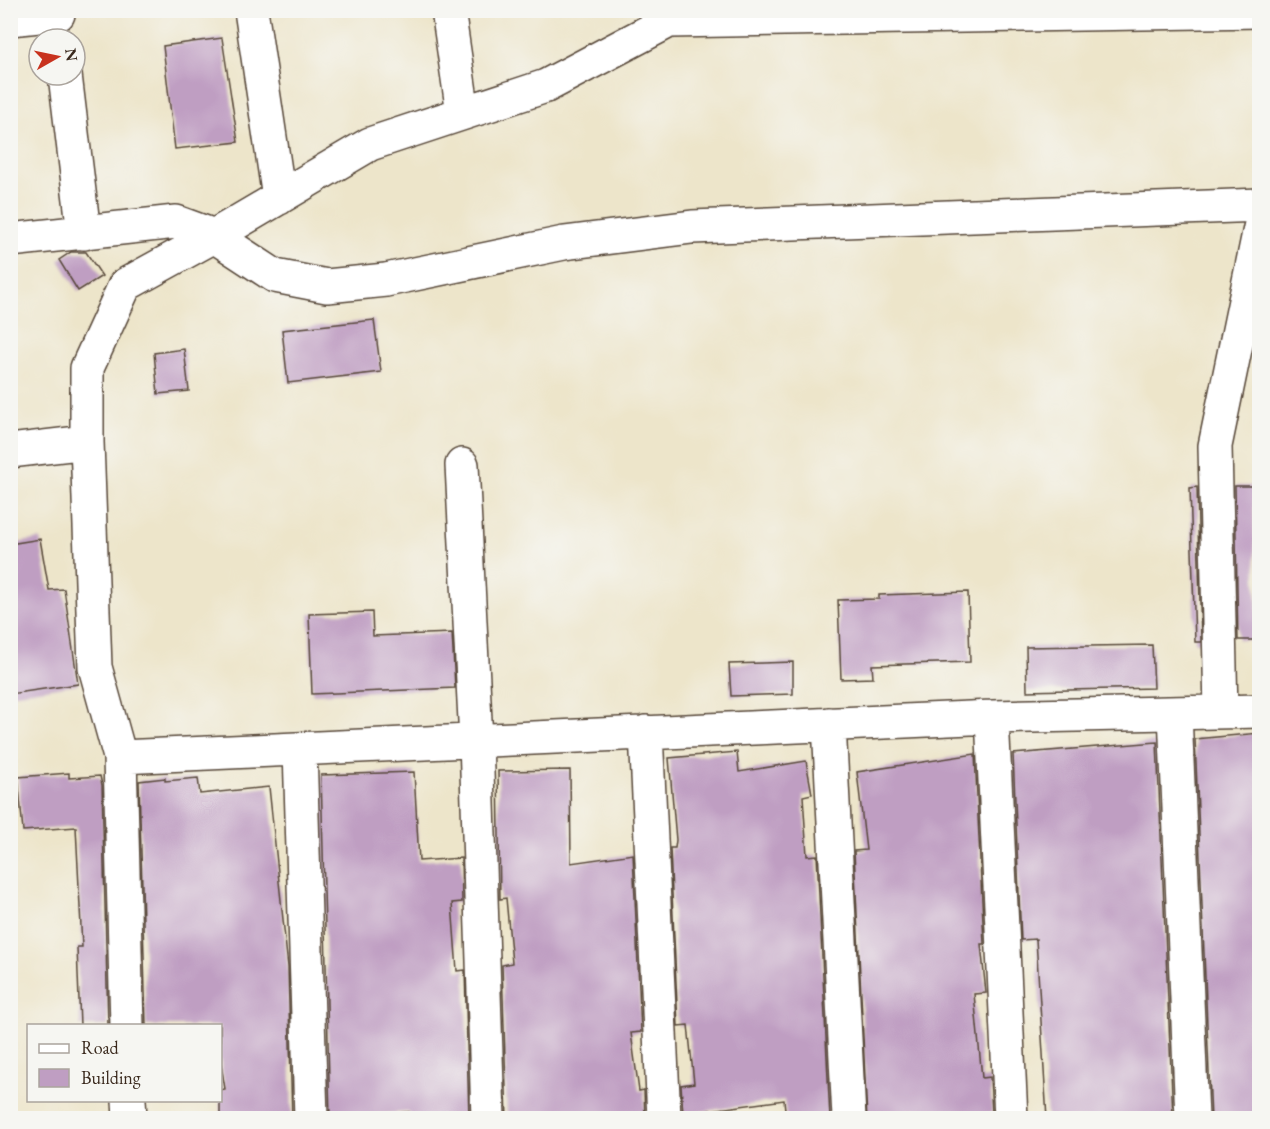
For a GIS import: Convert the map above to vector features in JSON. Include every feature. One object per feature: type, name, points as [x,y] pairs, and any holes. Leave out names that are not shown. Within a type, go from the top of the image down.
[{"type":"street","points":[[251,10],[279,198]]},
{"type":"street","points":[[448,10],[463,113]]},
{"type":"street","points":[[127,1024],[120,757],[95,667],[87,442],[87,368],[125,285],[214,236],[370,144],[546,86],[671,16],[1260,11]]},
{"type":"street","points":[[10,19],[59,21]]},
{"type":"street","points":[[66,87],[84,233]]},
{"type":"street","points":[[10,240],[176,222],[214,236],[275,276],[327,286],[386,280],[564,243],[692,227],[1260,205]]},
{"type":"street","points":[[1221,712],[1215,446],[1260,228]]},
{"type":"street","points":[[10,451],[87,442]]},
{"type":"street","points":[[462,465],[476,740],[488,1119]]},
{"type":"street","points":[[120,757],[992,717],[1260,711]]},
{"type":"street","points":[[1175,713],[1192,1119]]},
{"type":"street","points":[[992,717],[1011,1119]]},
{"type":"street","points":[[829,724],[849,1119]]},
{"type":"street","points":[[646,732],[664,1119]]},
{"type":"street","points":[[300,748],[311,1119]]},
{"type":"street","points":[[129,1102],[130,1119]]},
{"type":"building","points":[[222,38],[238,142],[175,149],[163,46]]},
{"type":"building","points":[[71,252],[86,252],[102,276],[78,291],[59,260]]},
{"type":"building","points":[[374,320],[381,372],[288,383],[282,330]]},
{"type":"building","points":[[184,349],[189,391],[158,394],[154,353]]},
{"type":"building","points":[[1235,486],[1253,486],[1258,640],[1238,640]]},
{"type":"building","points":[[1197,487],[1201,642],[1195,642],[1190,488]]},
{"type":"building","points":[[40,539],[49,590],[64,589],[78,684],[10,694],[10,544]]},
{"type":"building","points":[[968,592],[970,662],[872,665],[873,678],[841,679],[838,600],[879,599],[879,595]]},
{"type":"building","points":[[372,612],[373,636],[452,633],[455,688],[312,694],[309,614]]},
{"type":"building","points":[[1152,645],[1154,688],[1027,691],[1026,647]]},
{"type":"building","points":[[793,662],[793,694],[731,696],[729,664]]},
{"type":"building","points":[[1260,733],[1260,1119],[1211,1119],[1195,739]]},
{"type":"building","points":[[1157,742],[1173,1118],[1047,1119],[1036,939],[1021,940],[1013,754]]},
{"type":"building","points":[[737,752],[739,772],[806,761],[812,794],[803,796],[807,856],[817,855],[830,1119],[786,1119],[784,1100],[683,1114],[681,1085],[694,1083],[688,1025],[678,1026],[670,848],[675,848],[676,840],[669,758]]},
{"type":"building","points":[[975,754],[984,944],[981,944],[986,993],[974,994],[982,1078],[990,1077],[992,1113],[940,1119],[867,1119],[854,851],[866,850],[857,772]]},
{"type":"building","points":[[570,770],[571,863],[633,854],[641,1032],[631,1033],[639,1091],[644,1090],[645,1119],[507,1119],[502,965],[512,963],[506,898],[500,899],[498,771]]},
{"type":"building","points":[[414,772],[419,861],[461,858],[462,902],[452,903],[457,971],[465,970],[469,1119],[410,1119],[409,1112],[330,1118],[321,775]]},
{"type":"building","points":[[69,773],[69,778],[100,776],[108,1024],[80,1024],[77,947],[82,947],[76,827],[23,831],[18,777]]},
{"type":"building","points":[[198,778],[200,794],[269,787],[288,967],[292,1119],[220,1119],[222,1090],[225,1089],[222,1070],[222,1024],[146,1024],[139,781]]}]
